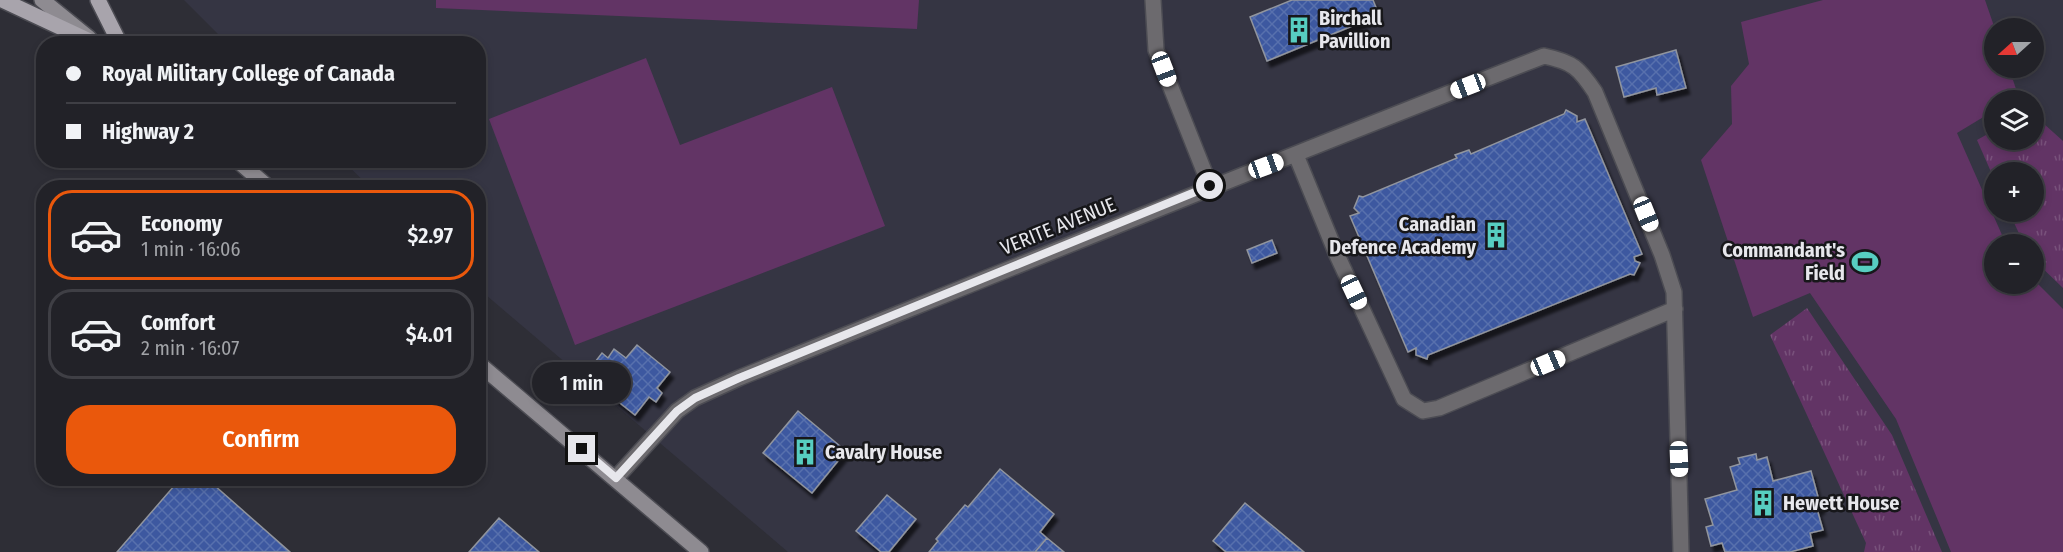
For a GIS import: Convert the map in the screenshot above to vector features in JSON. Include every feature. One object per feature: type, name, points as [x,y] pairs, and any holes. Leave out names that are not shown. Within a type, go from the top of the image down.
[{"type":"main road","points":[[2,0],[79,36]]},
{"type":"main road","points":[[42,0],[86,36]]},
{"type":"main road","points":[[98,0],[116,36]]},
{"type":"main road","points":[[246,168],[261,180]]},
{"type":"main road","points":[[486,370],[701,552]]},
{"type":"street","points":[[1153,0],[1156,50],[1210,186]]},
{"type":"street","name":"VERITE AVENUE","points":[[616,478],[672,416],[695,398],[739,378],[1210,186],[1296,155],[1544,57],[1564,60],[1583,73],[1595,92],[1662,255],[1674,292],[1675,309]]},
{"type":"street","points":[[1296,155],[1337,255],[1404,399],[1423,411],[1439,408],[1675,309],[1681,552]]},
{"type":"shaded area","points":[[184,0],[2063,0],[2063,552],[788,552],[486,295],[486,180],[363,180],[350,168],[486,168],[486,36],[220,36]]},
{"type":"green space","points":[[436,0],[919,0],[917,29],[436,8]]},
{"type":"green space","name":"Commandant's Field","points":[[1823,0],[1985,0],[1991,18],[1984,18],[1984,78],[2012,78],[2016,90],[1984,90],[1984,117],[1957,133],[1984,194],[1984,222],[1996,222],[2002,234],[1984,234],[1984,294],[2044,294],[2044,290],[2063,309],[2063,552],[1951,552],[1896,419],[1810,293],[1753,317],[1701,160],[1732,124],[1731,86],[1749,64],[1741,22]]},
{"type":"green space","points":[[646,58],[680,145],[832,87],[885,226],[575,345],[489,119]]},
{"type":"green space","points":[[2044,124],[2063,141],[2063,288],[2044,270],[2044,234],[2019,234],[2014,222],[2044,222],[2044,162],[1987,162],[1977,140],[1984,136],[1984,150],[2044,150]]},
{"type":"green space","points":[[1807,308],[1892,435],[1942,552],[1864,552],[1866,543],[1770,335]]},
{"type":"building","name":"Birchall Pavillion","points":[[1292,0],[1373,0],[1379,15],[1267,61],[1250,17]]},
{"type":"building","points":[[1676,50],[1686,88],[1657,95],[1656,88],[1624,97],[1616,67]]},
{"type":"building","name":"Canadian Defence Academy","points":[[1566,110],[1577,116],[1577,122],[1585,119],[1642,254],[1634,257],[1635,261],[1640,263],[1634,275],[1630,274],[1428,355],[1427,359],[1416,355],[1416,348],[1408,352],[1350,216],[1359,213],[1354,208],[1359,196],[1363,197],[1457,158],[1455,155],[1469,150],[1471,154],[1564,114]]},
{"type":"building","points":[[1272,240],[1277,253],[1252,263],[1247,250]]},
{"type":"building","points":[[637,345],[670,372],[657,388],[662,393],[656,402],[649,397],[635,415],[601,388],[612,375],[595,362],[602,353],[608,358],[614,349],[626,358]]},
{"type":"building","name":"Cavalry House","points":[[798,411],[846,451],[812,493],[763,453]]},
{"type":"building","name":"Hewett House","points":[[1756,454],[1757,460],[1767,457],[1773,481],[1811,471],[1821,508],[1817,509],[1823,530],[1810,533],[1813,546],[1790,552],[1725,552],[1722,543],[1711,546],[1706,527],[1713,525],[1705,499],[1737,490],[1730,467],[1740,464],[1738,458]]},
{"type":"building","points":[[1000,469],[1054,514],[1040,532],[1047,538],[1035,552],[929,552],[938,541],[936,539],[965,505],[968,507]]},
{"type":"building","points":[[174,486],[215,486],[290,552],[117,552]]},
{"type":"building","points":[[887,495],[916,519],[889,552],[881,552],[856,531]]},
{"type":"building","points":[[1245,503],[1304,552],[1226,552],[1213,541]]},
{"type":"building","points":[[499,518],[539,552],[469,552]]},
{"type":"building","points":[[1047,538],[1064,552],[1035,552]]},
{"type":"place","name":"Birchall Pavillion","points":[[1299,30]]},
{"type":"place","name":"Canadian Defence Academy","points":[[1496,235]]},
{"type":"place","name":"Commandant's Field","points":[[1865,262]]},
{"type":"place","name":"Cavalry House","points":[[805,452]]},
{"type":"place","name":"Hewett House","points":[[1763,503]]},
{"type":"route","points":[[582,449],[616,478],[655,433],[677,411],[695,398],[1210,186]]}]
